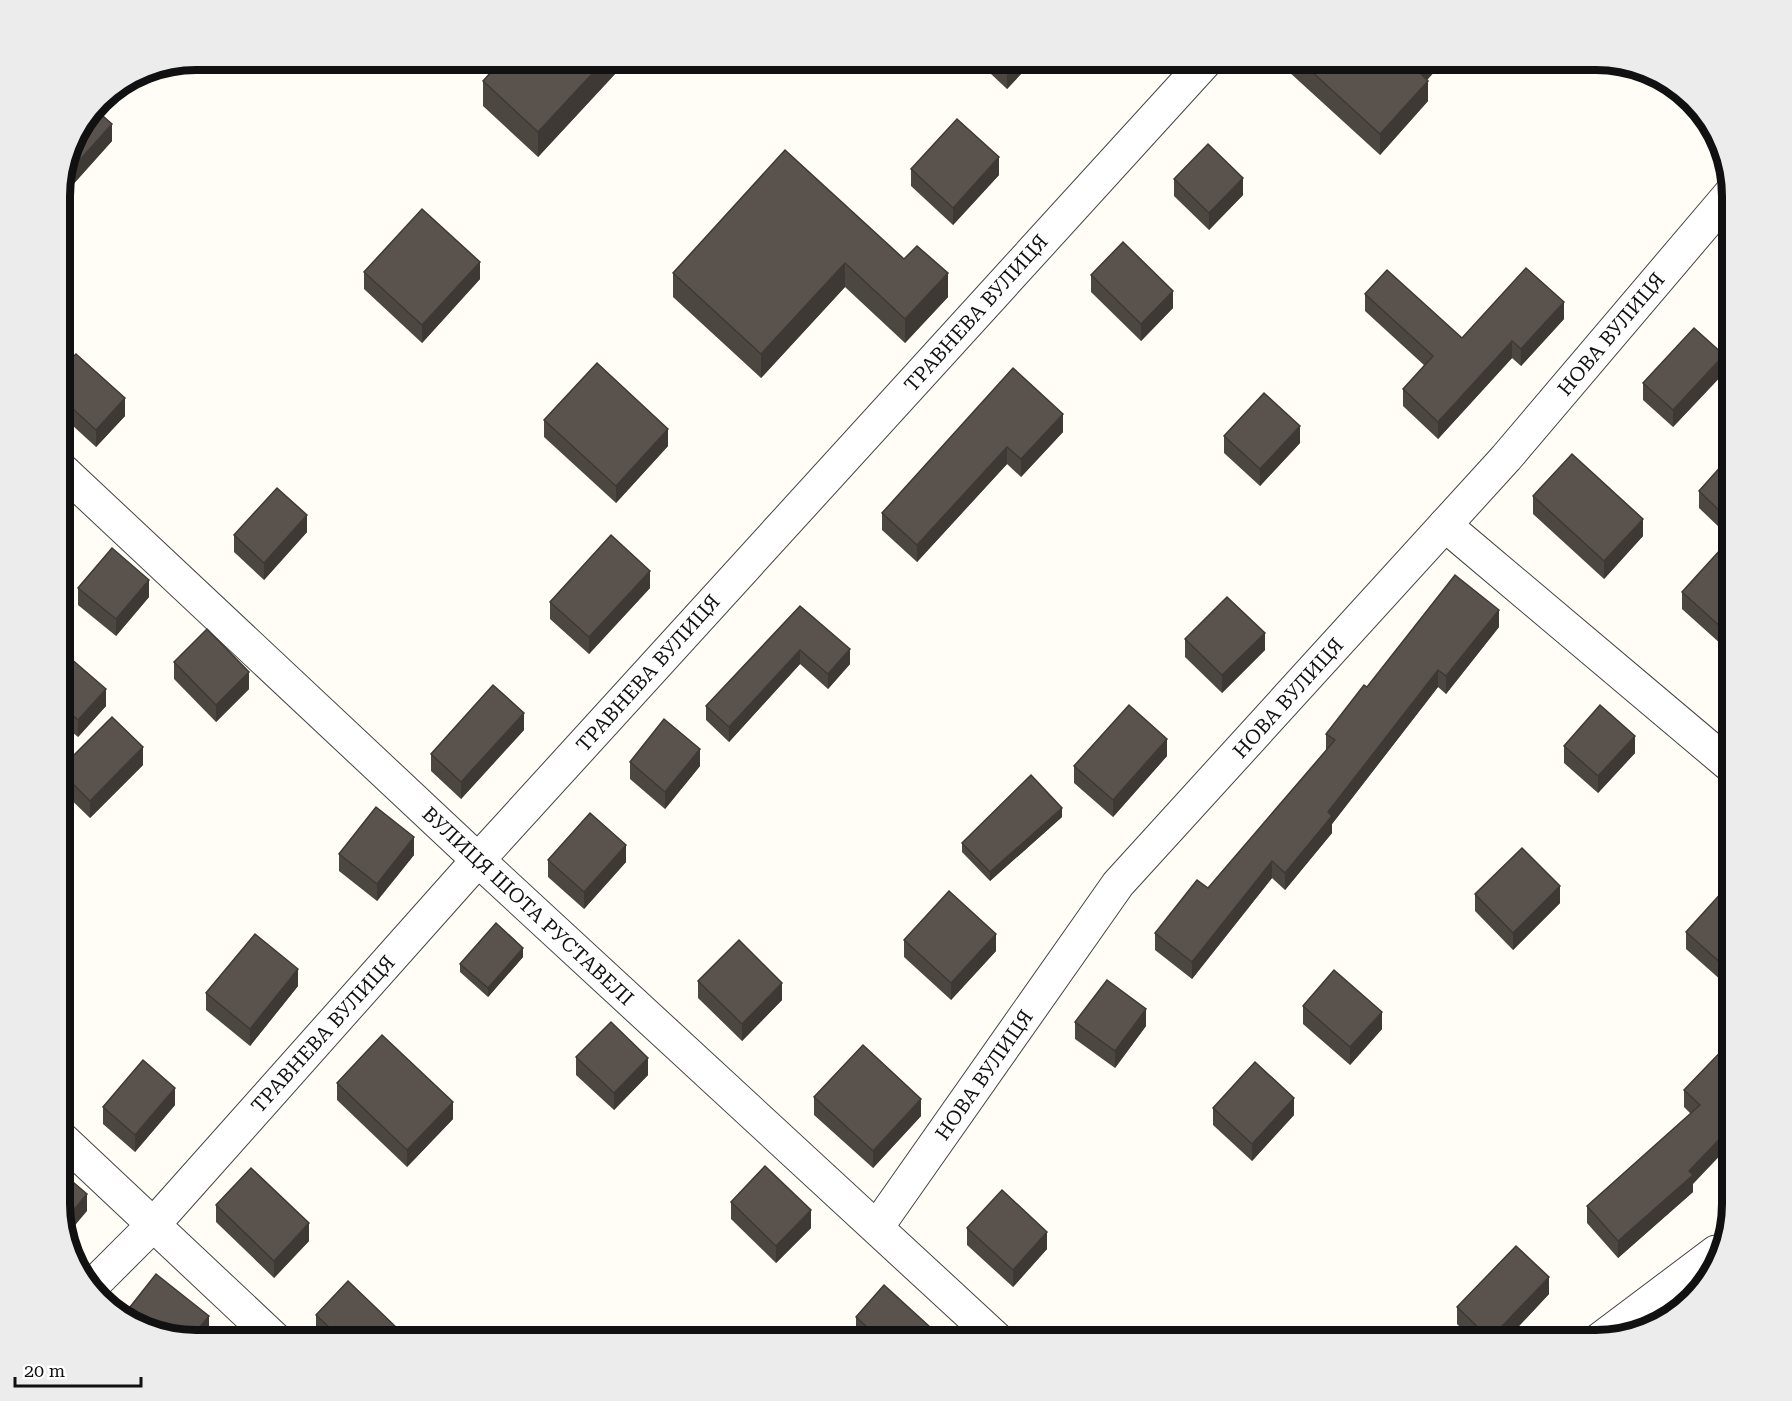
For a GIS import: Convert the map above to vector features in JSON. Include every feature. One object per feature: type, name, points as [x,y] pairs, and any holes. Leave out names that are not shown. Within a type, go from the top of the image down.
[{"type":"street","name":"ТРАВНЕВА ВУЛИЦЯ","points":[[97,1281],[153,1225],[478,860],[1198,70]]},
{"type":"street","name":"НОВА ВУЛИЦЯ","points":[[877,1227],[1118,884],[1506,458],[1722,204]]},
{"type":"street","name":"ВУЛИЦЯ ШОТА РУСТАВЕЛІ","points":[[71,478],[478,860],[987,1330]]},
{"type":"street","points":[[1445,525],[1722,758]]},
{"type":"street","points":[[71,1147],[264,1330]]},
{"type":"street","points":[[1614,1329],[1711,1256]]},
{"type":"building","points":[[493,70],[596,70],[538,132],[483,81]]},
{"type":"building","points":[[1310,70],[1417,70],[1428,81],[1380,134]]},
{"type":"building","points":[[101,114],[112,124],[75,166],[83,141]]},
{"type":"building","points":[[957,119],[999,157],[953,208],[911,169]]},
{"type":"building","points":[[1208,144],[1243,178],[1209,213],[1174,179]]},
{"type":"building","points":[[785,150],[904,259],[917,246],[948,273],[905,319],[845,263],[761,354],[673,273]]},
{"type":"building","points":[[422,209],[480,262],[422,325],[364,272]]},
{"type":"building","points":[[1123,242],[1173,291],[1141,324],[1091,275]]},
{"type":"building","points":[[1526,268],[1564,302],[1521,349],[1512,341],[1438,422],[1403,389],[1433,356],[1365,294],[1387,270],[1462,338]]},
{"type":"building","points":[[1694,328],[1722,353],[1722,357],[1673,410],[1643,383]]},
{"type":"building","points":[[76,354],[125,398],[96,430],[71,407],[71,359]]},
{"type":"building","points":[[597,363],[668,429],[616,486],[544,420]]},
{"type":"building","points":[[1013,368],[1063,414],[1021,459],[1007,447],[917,545],[882,513]]},
{"type":"building","points":[[1264,393],[1300,426],[1260,469],[1224,436]]},
{"type":"building","points":[[1572,454],[1643,519],[1604,561],[1533,496]]},
{"type":"building","points":[[1722,465],[1722,513],[1699,491]]},
{"type":"building","points":[[277,488],[307,515],[264,563],[234,535]]},
{"type":"building","points":[[611,535],[650,571],[589,637],[550,602]]},
{"type":"building","points":[[112,548],[149,580],[116,619],[78,588]]},
{"type":"building","points":[[1722,548],[1722,628],[1682,592]]},
{"type":"building","points":[[1455,575],[1499,610],[1446,676],[1438,670],[1328,812],[1332,816],[1285,873],[1272,861],[1192,962],[1155,933],[1197,880],[1208,888],[1335,740],[1326,734],[1364,685],[1367,687]]},
{"type":"building","points":[[1227,597],[1265,633],[1222,675],[1185,639]]},
{"type":"building","points":[[800,606],[850,649],[828,674],[800,650],[729,727],[706,706]]},
{"type":"building","points":[[207,629],[249,672],[216,705],[174,662]]},
{"type":"building","points":[[71,659],[106,689],[78,720],[71,714]]},
{"type":"building","points":[[493,685],[524,713],[461,782],[431,754]]},
{"type":"building","points":[[1129,705],[1167,739],[1113,800],[1074,766]]},
{"type":"building","points":[[1600,705],[1635,736],[1598,776],[1564,746]]},
{"type":"building","points":[[112,717],[143,747],[90,801],[71,782],[71,758]]},
{"type":"building","points":[[664,719],[700,749],[665,792],[630,762]]},
{"type":"building","points":[[1031,775],[1062,808],[990,872],[962,843]]},
{"type":"building","points":[[376,807],[414,837],[377,884],[339,854]]},
{"type":"building","points":[[590,813],[626,845],[584,892],[548,860]]},
{"type":"building","points":[[1522,848],[1560,886],[1513,933],[1475,894]]},
{"type":"building","points":[[949,891],[996,934],[951,983],[904,940]]},
{"type":"building","points":[[1722,892],[1722,964],[1686,932]]},
{"type":"building","points":[[496,923],[523,948],[488,988],[460,964]]},
{"type":"building","points":[[255,934],[298,969],[250,1029],[206,993]]},
{"type":"building","points":[[739,940],[782,983],[742,1024],[698,981]]},
{"type":"building","points":[[1334,970],[1382,1012],[1350,1047],[1303,1006]]},
{"type":"building","points":[[1107,980],[1146,1009],[1115,1051],[1075,1022]]},
{"type":"building","points":[[611,1022],[648,1058],[614,1093],[576,1057]]},
{"type":"building","points":[[382,1035],[453,1102],[407,1150],[337,1083]]},
{"type":"building","points":[[863,1045],[921,1099],[873,1151],[814,1097]]},
{"type":"building","points":[[1722,1050],[1722,1136],[1689,1171],[1693,1175],[1618,1241],[1587,1206],[1700,1105],[1684,1090]]},
{"type":"building","points":[[143,1060],[175,1088],[135,1135],[103,1107]]},
{"type":"building","points":[[1255,1062],[1294,1098],[1252,1144],[1213,1108]]},
{"type":"building","points":[[765,1166],[811,1210],[776,1246],[731,1202]]},
{"type":"building","points":[[251,1168],[309,1223],[274,1261],[216,1205]]},
{"type":"building","points":[[71,1180],[87,1194],[71,1213]]},
{"type":"building","points":[[1002,1190],[1047,1232],[1013,1270],[967,1228]]},
{"type":"building","points":[[1516,1246],[1549,1277],[1499,1330],[1481,1330],[1457,1307]]},
{"type":"building","points":[[156,1274],[209,1316],[197,1330],[180,1329],[156,1324],[128,1310]]},
{"type":"building","points":[[348,1281],[398,1329],[332,1330],[316,1315]]},
{"type":"building","points":[[884,1285],[930,1327],[927,1330],[870,1330],[856,1317]]}]
